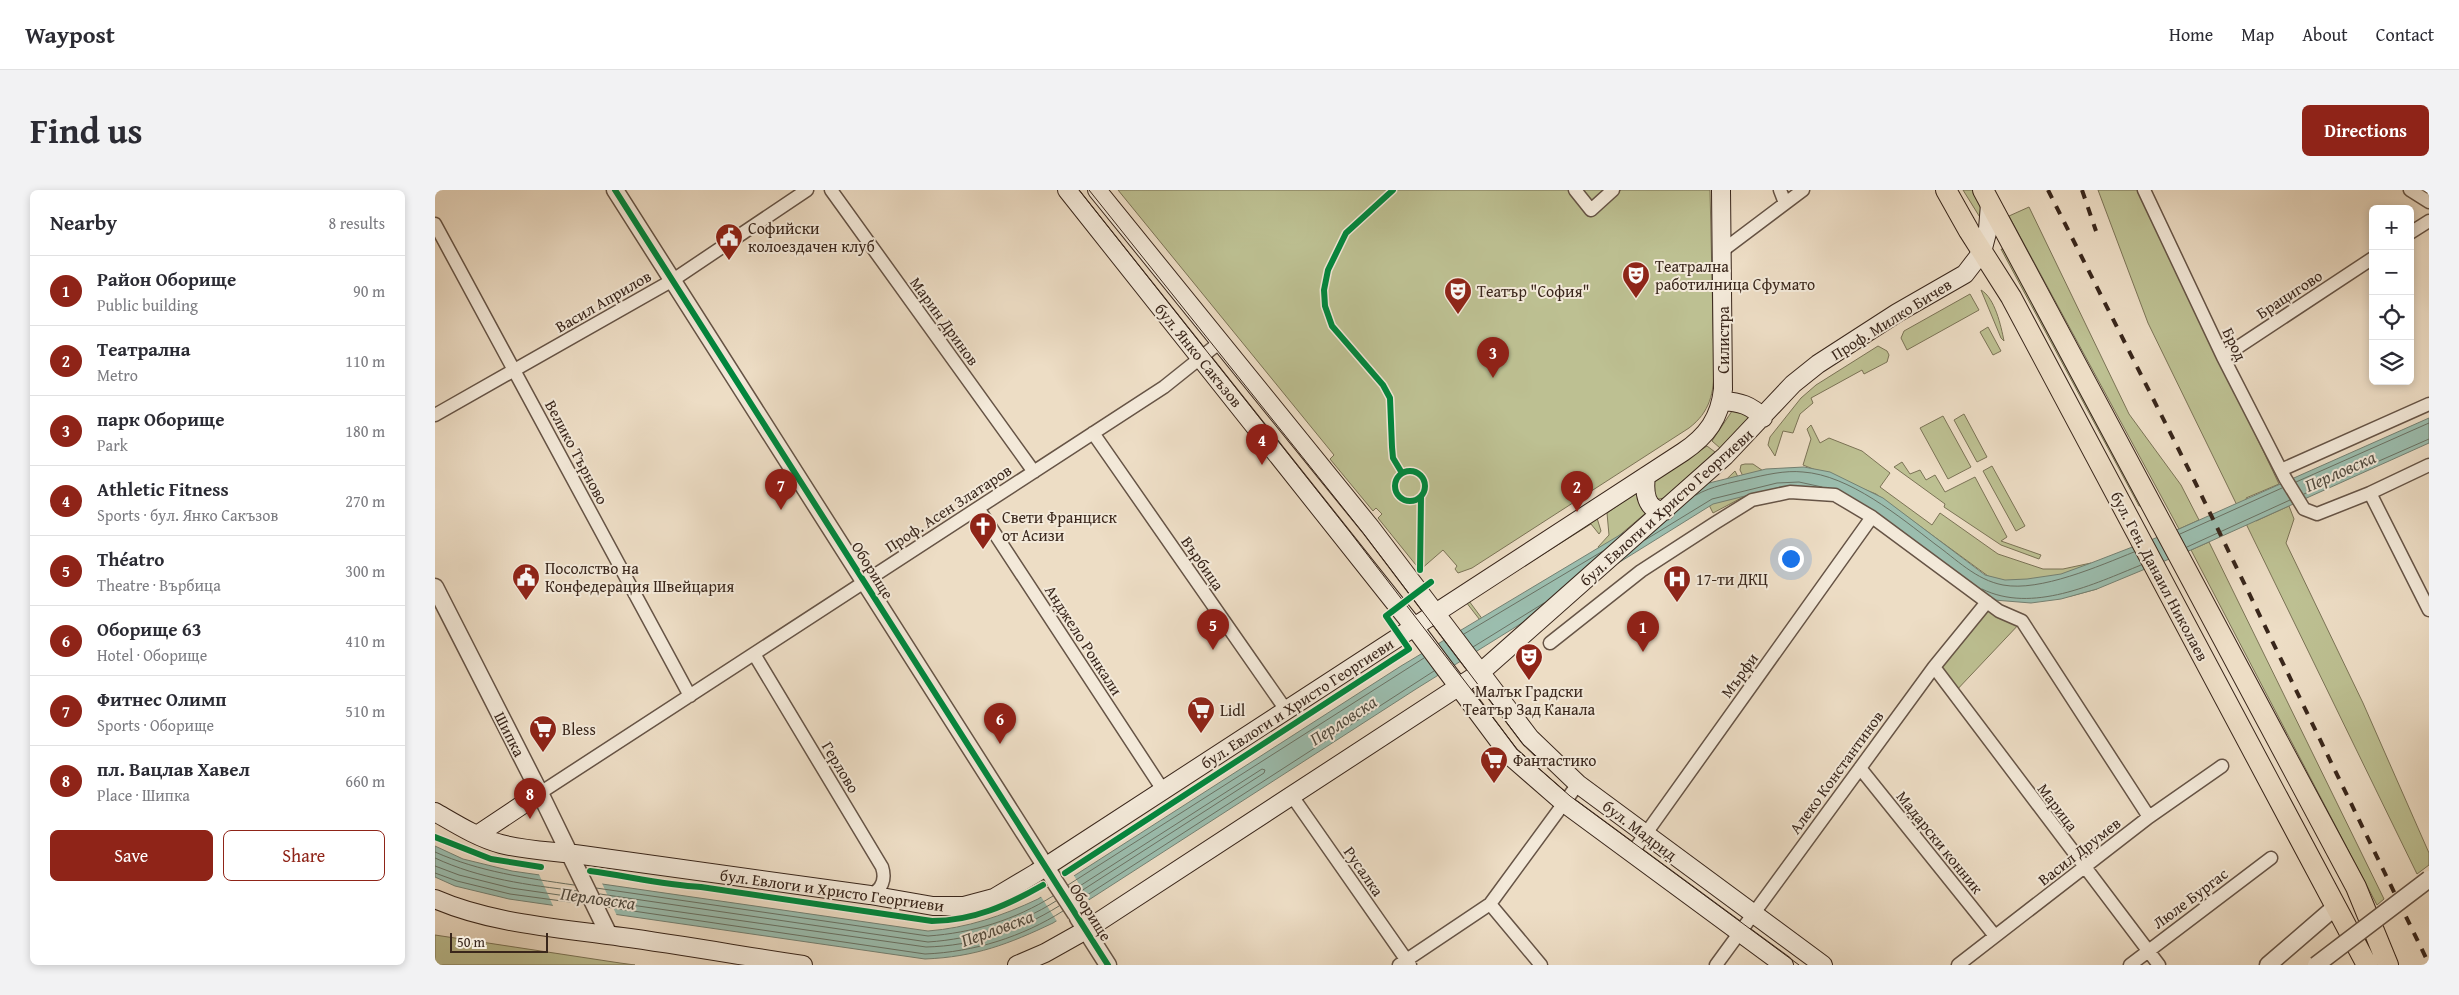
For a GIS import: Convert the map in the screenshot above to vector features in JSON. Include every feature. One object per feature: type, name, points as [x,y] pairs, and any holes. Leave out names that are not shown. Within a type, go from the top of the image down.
[{"type":"main road","name":"бул. Янко Сакъзов","points":[[1067,190],[1414,626],[1458,687]]},
{"type":"main road","name":"бул. Янко Сакъзов","points":[[1097,190],[1219,343],[1371,528],[1481,672]]},
{"type":"main road","name":"Силистра","points":[[1721,190],[1723,251],[1722,401]]},
{"type":"main road","name":"бул. Ген. Данаил Николаев","points":[[1946,190],[2016,306],[2367,965]]},
{"type":"main road","name":"бул. Ген. Данаил Николаев","points":[[1986,197],[2355,887],[2388,965]]},
{"type":"main road","name":"Проф. Милко Бичев","points":[[1763,418],[1793,384],[1818,364],[1897,313],[1965,274],[1982,252],[1989,224],[1986,197]]},
{"type":"main road","name":"бул. Евлоги и Христо Георгиеви","points":[[435,812],[477,835],[501,844],[870,895],[933,906],[964,906],[994,898],[1163,790],[1702,438],[1716,418],[1722,401],[1739,402],[1749,406],[1763,418],[1665,511],[1481,672],[1085,930],[1045,953],[1017,965]]},
{"type":"main road","points":[[1646,476],[1644,490],[1648,502],[1656,509],[1665,511]]},
{"type":"main road","name":"бул. Мадрид","points":[[1481,672],[1530,738],[1578,784],[1823,965]]},
{"type":"main road","name":"бул. Мадрид","points":[[1458,687],[1510,756],[1564,803],[1784,965]]},
{"type":"main road","points":[[477,835],[540,793]]},
{"type":"main road","points":[[2355,887],[2400,965]]},
{"type":"main road","points":[[435,899],[451,906],[487,916],[803,965]]},
{"type":"main road","points":[[2333,904],[2354,965]]},
{"type":"street","name":"Оборище","points":[[615,190],[1108,965]]},
{"type":"street","name":"Васил Априлов","points":[[435,415],[673,280],[807,190]]},
{"type":"street","name":"Марин Дринов","points":[[831,190],[1034,472]]},
{"type":"street","points":[[1575,190],[1591,210],[1613,190]]},
{"type":"street","points":[[1780,190],[1785,203]]},
{"type":"street","points":[[1723,251],[1803,190]]},
{"type":"street","name":"Брод","points":[[2144,190],[2223,356],[2283,474],[2302,507],[2317,514],[2370,493]]},
{"type":"street","points":[[2410,190],[2429,202]]},
{"type":"street","points":[[2414,230],[2429,221]]},
{"type":"street","name":"Велико Търново","points":[[435,224],[690,696]]},
{"type":"street","name":"Брацигово","points":[[2223,356],[2369,261]]},
{"type":"street","name":"Проф. Асен Златаров","points":[[540,793],[1164,387],[1219,343]]},
{"type":"street","points":[[2283,474],[2429,404]]},
{"type":"street","name":"Върбица","points":[[1093,433],[1286,710]]},
{"type":"street","points":[[2429,465],[2370,493],[2429,610]]},
{"type":"street","name":"бул. Евлоги и Христо Георгиеви","points":[[1550,643],[1641,570],[1751,500],[1790,492],[1835,495],[1873,517],[1999,611],[2022,621],[2149,817]]},
{"type":"street","name":"Анджело Ронкали","points":[[978,508],[1163,790]]},
{"type":"street","name":"Мърфи","points":[[1632,853],[1873,517]]},
{"type":"street","name":"Шипка","points":[[435,587],[540,793],[609,936]]},
{"type":"street","name":"Алеко Константинов","points":[[1716,965],[1933,667],[1987,602]]},
{"type":"street","name":"Герлово","points":[[754,654],[882,867],[884,872],[883,884],[870,895]]},
{"type":"street","name":"Марица","points":[[1933,667],[2083,868],[2159,965]]},
{"type":"street","name":"Васил Друмев","points":[[1959,965],[2149,817],[2222,766]]},
{"type":"street","name":"Мадарски конник","points":[[1860,768],[1995,936]]},
{"type":"street","points":[[1405,963],[1490,904],[1578,784]]},
{"type":"street","name":"Русалка","points":[[1292,796],[1405,963]]},
{"type":"street","name":"Люле Бургас","points":[[2129,965],[2271,858]]},
{"type":"street","points":[[2316,965],[2429,879]]},
{"type":"street","points":[[1490,904],[1541,965]]},
{"type":"street","points":[[2268,965],[2333,904]]},
{"type":"shaded area","points":[[1118,190],[1569,190],[1591,217],[1621,190],[1710,190],[1714,368],[1712,394],[1702,415],[1689,428],[1472,568],[1458,573],[1455,569],[1457,566],[1443,550],[1420,570],[1378,518],[1382,514],[1376,508],[1373,511],[1330,459],[1334,455]]},
{"type":"shaded area","points":[[1579,190],[1607,190],[1590,204]]},
{"type":"shaded area","points":[[1963,190],[1973,190],[1982,207],[1981,219]]},
{"type":"shaded area","points":[[2098,190],[2139,190],[2279,484],[2246,498],[2256,521],[2289,506],[2294,519],[2286,543],[2363,703],[2429,853],[2429,865],[2417,874],[2148,323]]},
{"type":"shaded area","points":[[2029,207],[2129,414],[2181,485],[2199,520],[2179,529],[2009,216]]},
{"type":"shaded area","points":[[2001,249],[2004,250],[2141,506],[2139,506]]},
{"type":"shaded area","points":[[1981,290],[1994,306],[2004,341],[2001,338]]},
{"type":"shaded area","points":[[1970,294],[1979,310],[1907,350],[1901,338],[1904,331]]},
{"type":"shaded area","points":[[1988,327],[2001,351],[1993,355],[1980,332]]},
{"type":"shaded area","points":[[1878,346],[1887,351],[1889,355],[1887,362],[1864,374],[1862,370],[1811,398],[1813,403],[1800,414],[1793,433],[1783,431],[1775,456],[1768,445],[1770,437],[1801,398],[1816,385]]},
{"type":"shaded area","points":[[1734,408],[1750,412],[1750,419],[1720,448],[1712,441]]},
{"type":"shaded area","points":[[1964,414],[1987,457],[1977,462],[1954,420]]},
{"type":"shaded area","points":[[1943,416],[1971,467],[1948,479],[1920,428]]},
{"type":"shaded area","points":[[1811,425],[1820,443],[1829,438],[1862,451],[1890,473],[1880,487],[1932,525],[1940,513],[1998,554],[2043,569],[2063,569],[2091,563],[2097,589],[2071,596],[2054,598],[1988,576],[1876,494],[1803,465],[1811,439],[1807,429]]},
{"type":"shaded area","points":[[1707,446],[1715,452],[1664,498],[1654,500],[1652,483]]},
{"type":"shaded area","points":[[1902,462],[1910,474],[1920,470],[1926,480],[1935,475],[1945,492],[1975,477],[2007,537],[2001,541],[2041,555],[2039,559],[2001,545],[1944,507],[1945,504],[1894,467]]},
{"type":"shaded area","points":[[1753,464],[1772,477],[1751,493],[1740,470],[1741,465]]},
{"type":"shaded area","points":[[1992,466],[2025,526],[2016,531],[1983,471]]},
{"type":"shaded area","points":[[1735,471],[1747,495],[1713,513],[1706,499]]},
{"type":"shaded area","points":[[1636,493],[1648,511],[1601,551],[1598,547],[1609,535],[1607,513]]},
{"type":"shaded area","points":[[1597,518],[1601,531],[1599,534],[1591,524],[1469,601],[1495,636],[1493,637],[1466,602]]},
{"type":"shaded area","points":[[2209,542],[2384,899],[2377,905],[2191,550]]},
{"type":"shaded area","points":[[1987,602],[2022,621],[1953,694],[1934,667]]},
{"type":"shaded area","points":[[435,935],[620,963],[635,965],[435,965]]},
{"type":"water","name":"Перловска","points":[[2429,418],[2429,443],[2191,550],[2097,589],[2061,599],[2031,603],[1994,600],[1869,513],[1818,490],[1777,488],[1713,504],[1416,689],[1053,923],[1006,943],[976,952],[925,959],[509,899],[455,886],[435,877],[435,846],[463,859],[512,871],[928,931],[957,927],[998,916],[1038,899],[1401,666],[1705,484],[1766,469],[1804,467],[1830,472],[1883,498],[1985,575],[2005,580],[2027,579],[2061,574],[2179,529]]},
{"type":"pier","points":[[538,872],[601,881],[617,916],[554,908]]},
{"type":"pier","points":[[1073,874],[1090,902],[1058,923],[1040,895]]},
{"type":"tram line","points":[[1079,190],[1350,532],[1517,749],[1570,796],[1799,965]]},
{"type":"tram line","points":[[1089,190],[1364,534],[1523,744],[1547,766]]},
{"type":"railway","points":[[2048,190],[2194,480],[2429,964]]},
{"type":"railway","points":[[2082,190],[2096,231]]},
{"type":"cycle path","points":[[615,190],[1108,965]]},
{"type":"cycle path","points":[[1393,190],[1346,233],[1328,270],[1324,290],[1325,306],[1332,326],[1383,385],[1390,398],[1393,458],[1402,473]]},
{"type":"cycle path","points":[[1410,471],[1421,475],[1425,486],[1421,497],[1410,501],[1399,497],[1395,486],[1399,475],[1410,471]]},
{"type":"cycle path","points":[[1420,570],[1421,497]]},
{"type":"cycle path","points":[[1065,873],[1409,649],[1386,616],[1431,582]]},
{"type":"cycle path","points":[[435,837],[491,859],[541,867]]},
{"type":"cycle path","points":[[590,871],[932,921],[976,915],[1017,899],[1043,885]]},
{"type":"place","name":"Софийски колоездачен клуб","points":[[729,261]]},
{"type":"place","name":"Театрална работилница Сфумато","points":[[1636,299]]},
{"type":"place","name":"Театър \"София\"","points":[[1458,315]]},
{"type":"place","name":"парк Оборище","points":[[1493,378]]},
{"type":"place","name":"Athletic Fitness","points":[[1262,465]]},
{"type":"place","name":"Фитнес Олимп","points":[[781,510]]},
{"type":"place","name":"Театрална","points":[[1577,512]]},
{"type":"place","name":"Свети Франциск от Асизи","points":[[983,550]]},
{"type":"place","name":"Посолство на Конфедерация Швейцария","points":[[526,601]]},
{"type":"place","name":"17-ти ДКЦ","points":[[1677,603]]},
{"type":"place","name":"Théatro","points":[[1213,650]]},
{"type":"place","name":"Район Оборище","points":[[1643,652]]},
{"type":"place","name":"Малък Градски Театър Зад Канала","points":[[1529,681]]},
{"type":"place","name":"Lidl","points":[[1201,734]]},
{"type":"place","name":"Оборище 63","points":[[1000,744]]},
{"type":"place","name":"Bless","points":[[543,753]]},
{"type":"place","name":"Фантастико","points":[[1494,784]]},
{"type":"place","name":"пл. Вацлав Хавел","points":[[530,819]]}]
